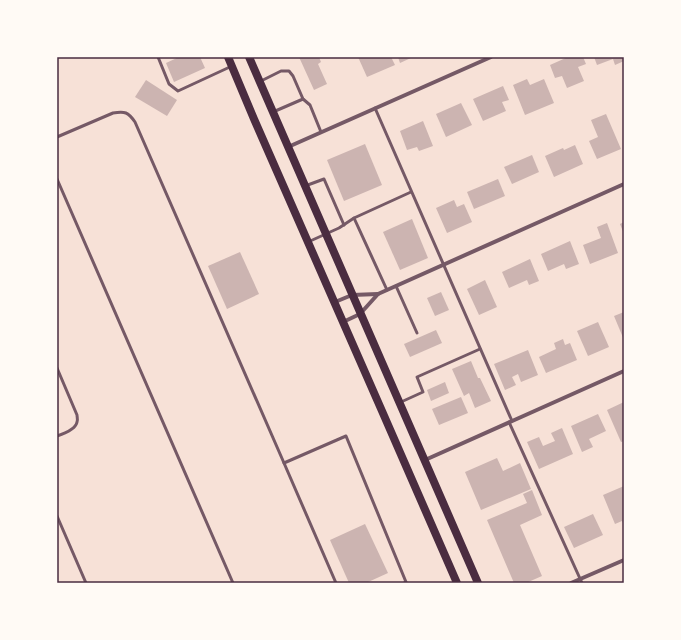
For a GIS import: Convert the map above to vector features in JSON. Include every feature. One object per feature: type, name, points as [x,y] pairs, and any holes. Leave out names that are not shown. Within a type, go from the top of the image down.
[{"type":"main road","points":[[228,57],[457,583]]},
{"type":"main road","points":[[248,57],[478,583]]},
{"type":"street","points":[[288,147],[491,57]]},
{"type":"street","points":[[335,302],[352,295],[378,294],[624,184]]},
{"type":"street","points":[[343,322],[360,314],[378,294]]},
{"type":"street","points":[[425,460],[624,371]]},
{"type":"street","points":[[571,583],[581,581],[624,560]]},
{"type":"lane","points":[[158,57],[169,84],[178,91],[232,66]]},
{"type":"lane","points":[[259,81],[281,72],[289,71],[293,76],[302,98],[310,105],[321,132]]},
{"type":"lane","points":[[272,112],[302,98]]},
{"type":"lane","points":[[375,108],[510,421],[581,581]]},
{"type":"lane","points":[[57,136],[113,113],[125,112],[130,115],[135,122],[336,583]]},
{"type":"lane","points":[[57,178],[233,583]]},
{"type":"lane","points":[[305,186],[324,179],[344,225]]},
{"type":"lane","points":[[308,242],[339,228],[354,218],[411,192]]},
{"type":"lane","points":[[354,218],[387,290]]},
{"type":"lane","points":[[396,286],[417,333]]},
{"type":"lane","points":[[400,403],[423,392],[416,377],[480,349]]},
{"type":"lane","points":[[57,368],[76,414],[77,422],[70,430],[57,436]]},
{"type":"lane","points":[[284,463],[346,436],[406,582],[404,583]]},
{"type":"lane","points":[[57,516],[86,583]]},
{"type":"building","points":[[179,57],[200,57],[205,68],[174,82],[166,63]]},
{"type":"building","points":[[299,57],[319,57],[321,62],[318,64],[327,84],[314,90]]},
{"type":"building","points":[[358,57],[391,57],[395,65],[367,77]]},
{"type":"building","points":[[398,57],[413,57],[400,63]]},
{"type":"building","points":[[568,57],[583,57],[586,64],[578,67],[584,81],[567,88],[562,76],[555,78],[550,65]]},
{"type":"building","points":[[594,57],[624,57],[624,61],[615,65],[613,59],[597,65]]},
{"type":"building","points":[[527,79],[530,85],[544,79],[554,103],[525,115],[513,85]]},
{"type":"building","points":[[146,80],[177,100],[167,116],[135,97]]},
{"type":"building","points":[[503,86],[509,100],[502,102],[506,111],[483,121],[473,99]]},
{"type":"building","points":[[461,103],[472,125],[446,137],[436,114]]},
{"type":"building","points":[[606,114],[621,149],[597,159],[589,141],[598,137],[591,120]]},
{"type":"building","points":[[423,121],[433,146],[419,151],[417,147],[407,150],[400,131]]},
{"type":"building","points":[[365,144],[382,185],[344,201],[327,160]]},
{"type":"building","points":[[575,145],[583,164],[554,177],[545,156],[563,148],[564,150]]},
{"type":"building","points":[[532,155],[539,172],[512,184],[504,167]]},
{"type":"building","points":[[498,179],[505,196],[474,209],[467,192]]},
{"type":"building","points":[[454,200],[457,207],[464,204],[472,222],[447,233],[436,208]]},
{"type":"building","points":[[412,219],[428,258],[400,270],[383,232]]},
{"type":"building","points":[[624,222],[624,234],[620,224]]},
{"type":"building","points":[[607,223],[618,253],[590,264],[583,245],[601,238],[597,227]]},
{"type":"building","points":[[570,241],[579,264],[566,269],[564,264],[548,271],[541,254]]},
{"type":"building","points":[[240,252],[259,294],[227,309],[208,266]]},
{"type":"building","points":[[530,259],[539,281],[529,285],[527,280],[509,288],[502,272]]},
{"type":"building","points":[[485,280],[497,307],[479,315],[467,289]]},
{"type":"building","points":[[441,292],[449,310],[435,316],[427,298]]},
{"type":"building","points":[[624,312],[624,340],[614,316]]},
{"type":"building","points":[[598,322],[609,347],[588,356],[577,331]]},
{"type":"building","points":[[436,330],[442,343],[410,357],[404,344]]},
{"type":"building","points":[[563,339],[565,345],[570,343],[577,360],[546,373],[539,357],[556,349],[554,343]]},
{"type":"building","points":[[528,350],[538,375],[521,382],[518,374],[512,377],[516,385],[505,390],[494,364]]},
{"type":"building","points":[[471,361],[478,378],[480,378],[491,401],[475,408],[469,393],[464,396],[452,369]]},
{"type":"building","points":[[445,382],[449,393],[431,401],[427,390]]},
{"type":"building","points":[[461,397],[468,413],[439,425],[432,409]]},
{"type":"building","points":[[624,402],[624,441],[621,442],[607,410]]},
{"type":"building","points":[[598,414],[606,431],[589,439],[593,447],[582,452],[571,426]]},
{"type":"building","points":[[562,428],[573,454],[539,469],[527,442],[539,437],[543,446],[555,441],[551,433]]},
{"type":"building","points":[[497,458],[503,471],[520,463],[531,489],[481,510],[465,472]]},
{"type":"building","points":[[624,486],[624,525],[622,521],[615,524],[603,495]]},
{"type":"building","points":[[532,490],[542,515],[520,525],[542,576],[526,583],[514,583],[487,520],[527,503],[523,494]]},
{"type":"building","points":[[593,514],[603,535],[574,548],[564,527]]},
{"type":"building","points":[[365,524],[388,573],[366,583],[349,583],[330,540]]}]
